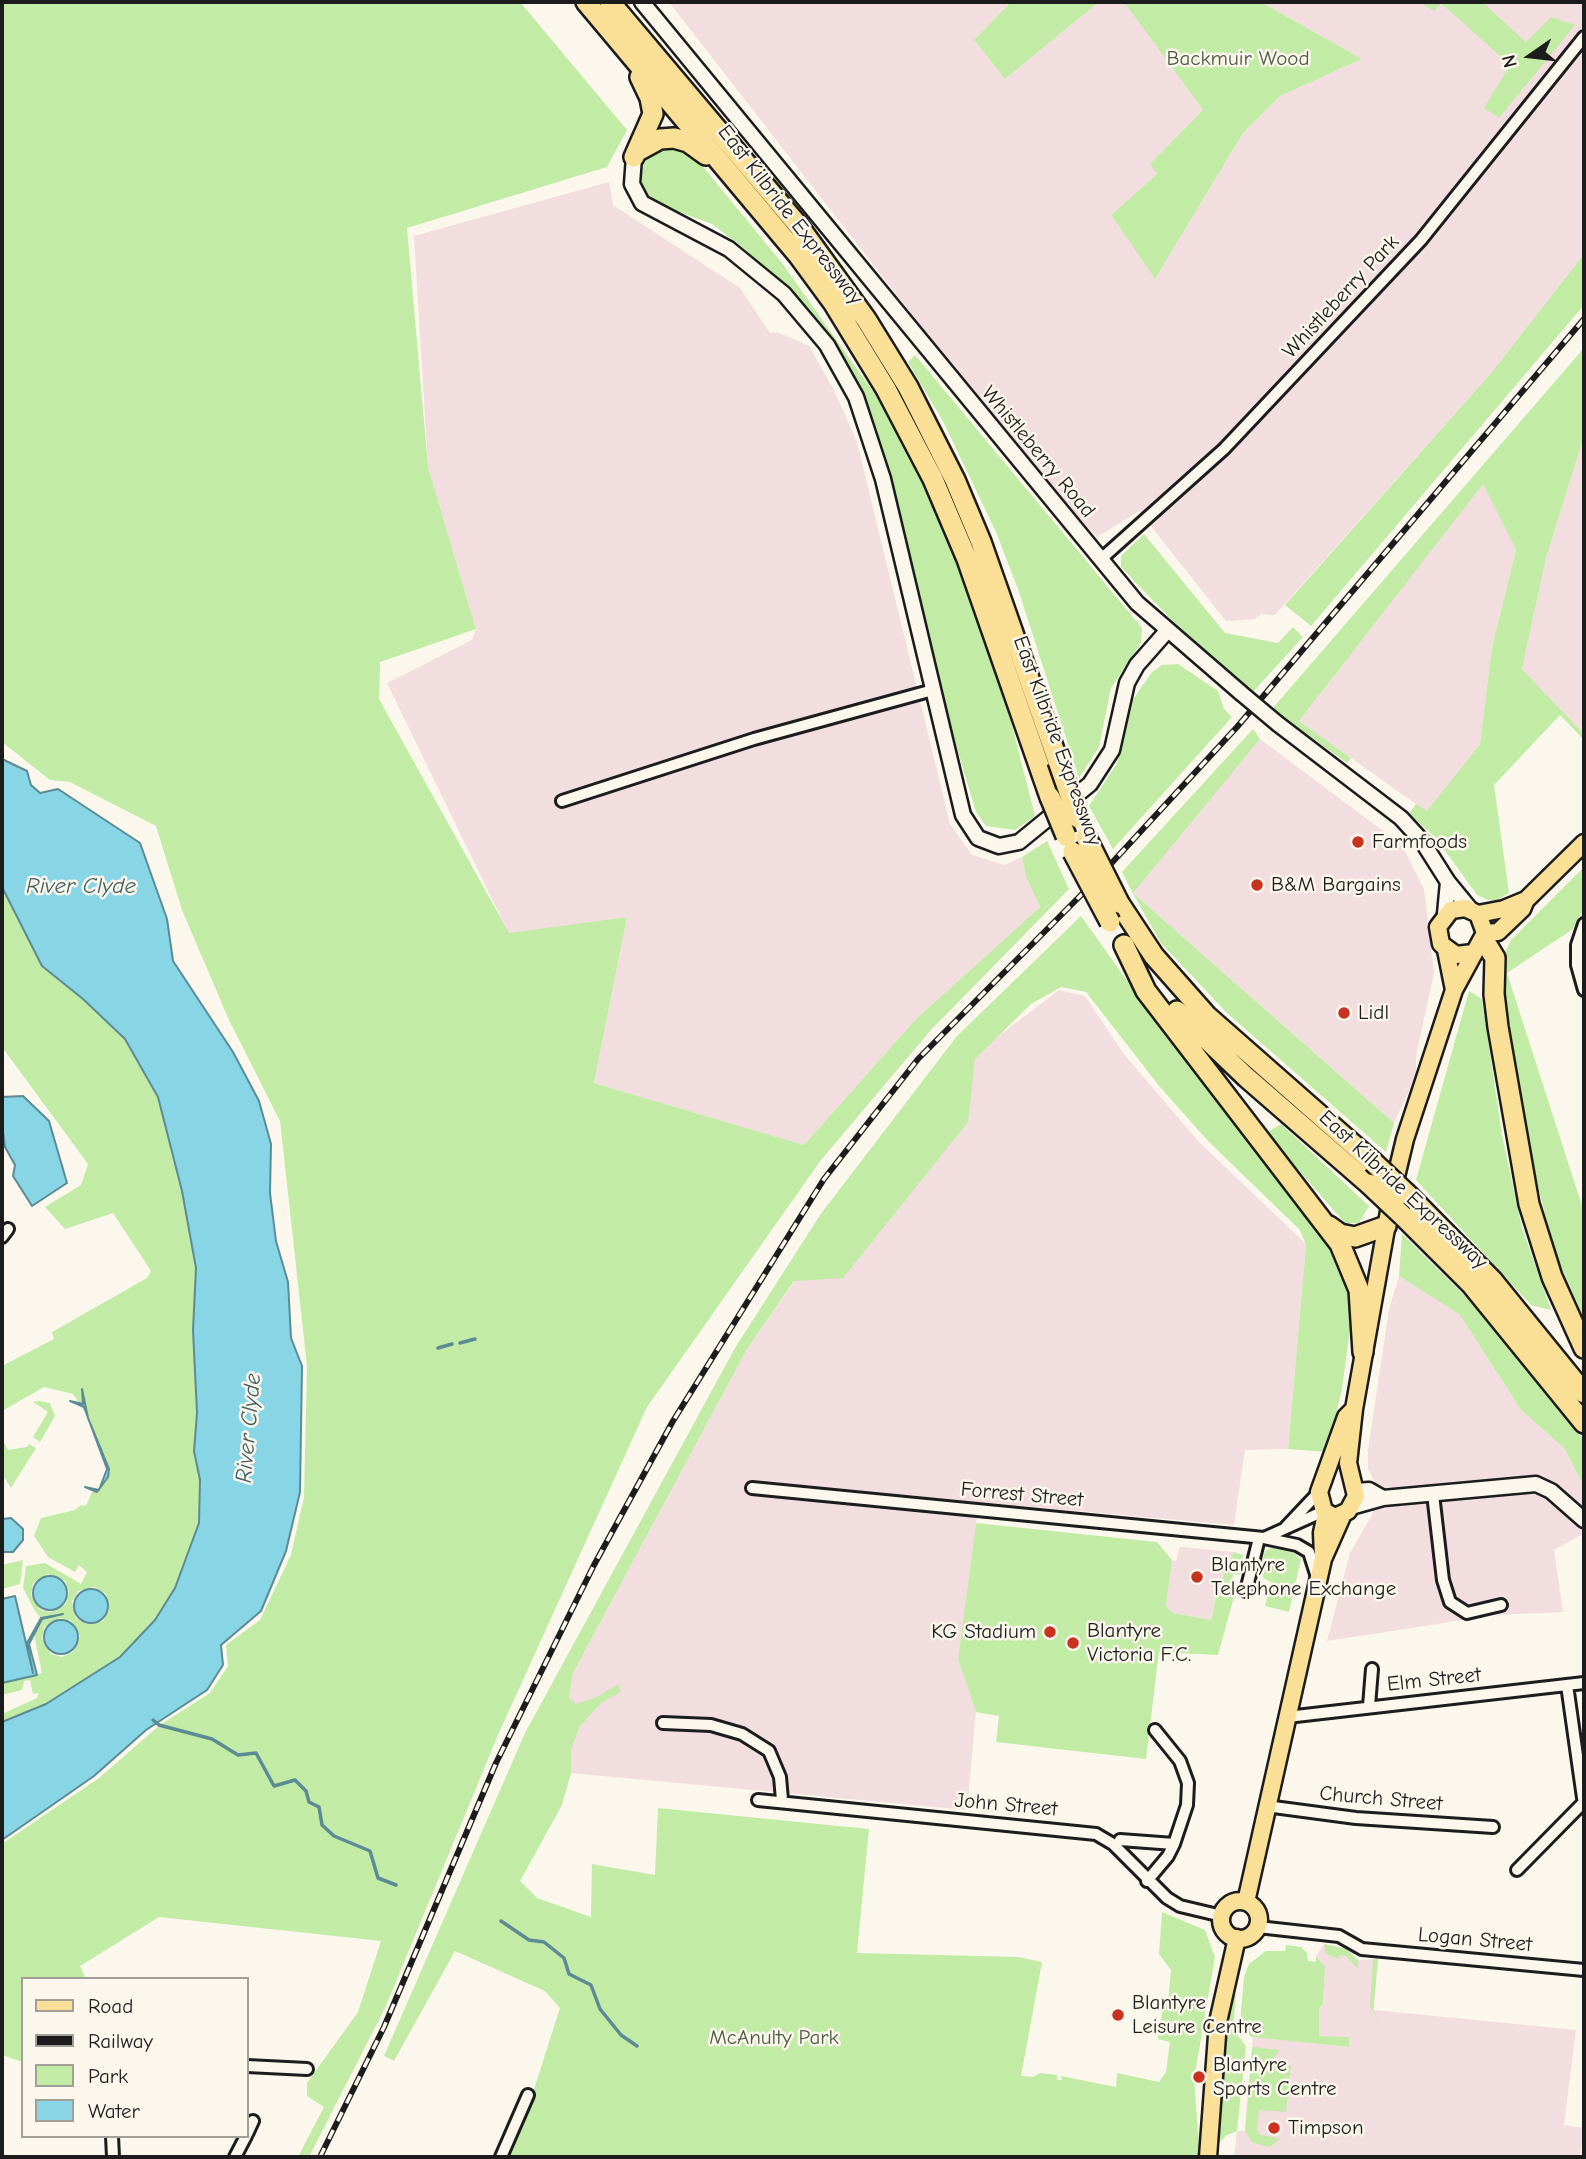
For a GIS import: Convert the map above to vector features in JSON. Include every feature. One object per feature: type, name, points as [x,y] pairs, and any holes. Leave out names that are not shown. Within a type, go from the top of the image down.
[{"type":"highway","name":"East Kilbride Expressway","points":[[586,2],[724,165],[834,304],[918,447],[975,580],[1050,797],[1075,842],[1110,922],[1124,945],[1168,1002],[1209,1044],[1369,1184],[1471,1283],[1584,1423]]},
{"type":"highway","name":"East Kilbride Expressway","points":[[610,2],[798,225],[866,318],[908,387],[955,480],[981,542],[1078,818],[1075,842],[1154,956],[1207,1016],[1373,1162],[1493,1281],[1584,1393]]},
{"type":"highway","points":[[636,61],[653,114],[636,154]]},
{"type":"highway","points":[[636,154],[660,139],[674,138],[688,142],[724,165]]},
{"type":"highway","points":[[1480,942],[1494,958],[1498,1027],[1529,1204],[1552,1277],[1584,1348]]},
{"type":"highway","points":[[1124,945],[1146,991],[1329,1225],[1354,1275],[1362,1308],[1363,1352]]},
{"type":"highway","points":[[1329,1225],[1340,1234],[1355,1237],[1385,1226]]},
{"type":"main road","points":[[1454,990],[1446,950],[1438,936],[1438,927],[1445,914],[1458,908],[1475,912],[1504,909],[1525,900],[1584,843]]},
{"type":"main road","points":[[1446,950],[1462,956],[1498,932],[1522,909],[1525,900]]},
{"type":"main road","points":[[1323,1559],[1356,1488],[1348,1463],[1354,1409],[1385,1226],[1405,1139],[1454,990],[1480,942],[1475,912]]},
{"type":"main road","points":[[1247,1902],[1266,1806],[1323,1559],[1322,1533],[1325,1513],[1321,1487],[1346,1417],[1354,1409]]},
{"type":"main road","points":[[1321,1487],[1330,1476],[1342,1475],[1356,1488]]},
{"type":"main road","points":[[1325,1513],[1335,1517],[1347,1511]]},
{"type":"main road","points":[[1247,1902],[1257,1911],[1258,1927],[1246,1938],[1237,1938],[1224,1930],[1222,1916],[1230,1904],[1247,1902]]},
{"type":"main road","points":[[1208,2157],[1218,2022],[1237,1938]]},
{"type":"street","name":"Whistleberry Road","points":[[642,2],[1137,603],[1278,724],[1401,818],[1427,847],[1448,882],[1475,912]]},
{"type":"street","name":"Whistleberry Park","points":[[1100,560],[1224,449],[1431,229],[1584,37]]},
{"type":"street","points":[[636,154],[632,184],[642,203],[649,210],[719,243],[758,271],[800,312],[838,363],[860,405],[878,457],[965,821],[982,841],[992,845],[1011,845],[1026,838],[1059,812],[1097,775],[1112,750],[1126,682],[1167,631]]},
{"type":"street","points":[[562,801],[759,738],[933,690]]},
{"type":"street","points":[[1445,914],[1448,882]]},
{"type":"street","points":[[1584,924],[1577,955],[1584,990]]},
{"type":"street","points":[[1347,1511],[1382,1498],[1536,1484],[1551,1491],[1584,1520]]},
{"type":"street","points":[[1286,1527],[1321,1487]]},
{"type":"street","name":"Forrest Street","points":[[752,1488],[1261,1538],[1297,1545],[1309,1552],[1315,1564],[1318,1583]]},
{"type":"street","points":[[1356,1488],[1369,1490],[1382,1498]]},
{"type":"street","points":[[1433,1494],[1443,1580],[1450,1602],[1467,1612],[1501,1605]]},
{"type":"street","points":[[1246,1591],[1261,1538],[1325,1513]]},
{"type":"street","points":[[1369,1706],[1371,1669]]},
{"type":"street","name":"Elm Street","points":[[1287,1717],[1584,1683]]},
{"type":"street","points":[[1517,1870],[1584,1804],[1567,1685]]},
{"type":"street","points":[[663,1723],[711,1725],[742,1734],[769,1751],[780,1777],[782,1800]]},
{"type":"street","points":[[1147,1881],[1168,1856],[1174,1844],[1186,1805],[1188,1783],[1180,1761],[1155,1730]]},
{"type":"street","name":"John Street","points":[[758,1800],[782,1800],[1096,1834],[1113,1844],[1147,1881],[1180,1906],[1222,1916]]},
{"type":"street","name":"Church Street","points":[[1266,1806],[1356,1818],[1493,1827]]},
{"type":"street","points":[[1120,1840],[1174,1844]]},
{"type":"street","name":"Logan Street","points":[[1258,1927],[1339,1936],[1362,1950],[1584,1970]]},
{"type":"street","points":[[248,2066],[307,2069]]},
{"type":"street","points":[[501,2157],[527,2095]]},
{"type":"street","points":[[248,2131],[253,2121]]},
{"type":"street","points":[[112,2138],[113,2157]]},
{"type":"street","points":[[235,2157],[244,2138]]},
{"type":"shaded area","points":[[669,2],[1011,2],[974,40],[1005,79],[1099,2],[1124,2],[1203,110],[1151,163],[1157,174],[1111,215],[1155,279],[1243,133],[1280,96],[1362,59],[1261,2],[1584,2],[1584,254],[1492,372],[1275,615],[1261,614],[1255,619],[1226,621],[1139,511],[1097,537],[1029,465]]},
{"type":"shaded area","points":[[609,182],[613,205],[740,288],[770,333],[777,332],[809,346],[834,390],[857,442],[950,824],[972,855],[1005,865],[1022,857],[1026,877],[1040,907],[916,1019],[804,1145],[594,1083],[627,917],[509,934],[387,683],[472,640],[476,629],[428,467],[414,236]]},
{"type":"shaded area","points":[[1584,436],[1584,734],[1522,669],[1546,558]]},
{"type":"shaded area","points":[[1483,483],[1516,550],[1492,647],[1480,744],[1427,812],[1299,721]]},
{"type":"shaded area","points":[[1260,739],[1402,845],[1424,889],[1434,973],[1416,1056],[1416,1076],[1394,1123],[1132,892]]},
{"type":"shaded area","points":[[1059,990],[1085,996],[1123,1053],[1199,1142],[1306,1244],[1288,1449],[1245,1450],[1234,1525],[979,1502],[958,1659],[976,1712],[967,1810],[571,1773],[569,1699],[573,1673],[747,1349],[929,1089]]},
{"type":"shaded area","points":[[1399,1276],[1460,1315],[1521,1410],[1565,1449],[1584,1487],[1584,1533],[1554,1550],[1563,1612],[1495,1615],[1327,1641],[1350,1553],[1372,1515],[1378,1489],[1368,1469],[1368,1450],[1389,1310]]},
{"type":"shaded area","points":[[1180,1547],[1234,1552],[1218,1588],[1211,1620],[1173,1613],[1166,1606],[1172,1560],[1176,1561]]},
{"type":"shaded area","points":[[1324,1944],[1346,1949],[1359,1960],[1378,1959],[1374,2010],[1576,2030],[1564,2125],[1584,2128],[1580,2157],[1234,2157],[1237,2131],[1245,2131],[1253,2037],[1349,2047],[1349,2037],[1319,2036],[1319,2008],[1323,2004],[1325,1967],[1316,1956]]},
{"type":"green space","points":[[2,2],[520,2],[627,130],[607,167],[407,228],[428,467],[476,629],[380,662],[379,699],[509,933],[627,917],[594,1083],[804,1145],[916,1019],[1040,907],[1026,877],[1022,857],[1047,841],[1069,889],[931,1030],[821,1160],[647,1407],[498,1735],[386,2006],[309,2157],[298,2157],[324,2107],[307,2096],[307,2083],[358,2012],[381,1941],[159,1917],[80,1966],[85,1977],[21,1977],[21,2061],[2,2055],[2,1844],[99,1778],[160,1725],[210,1693],[228,1666],[226,1645],[260,1620],[291,1555],[304,1497],[307,1366],[280,1121],[229,1020],[182,910],[156,826],[70,782],[50,780],[2,742]]},
{"type":"green space","points":[[1011,2],[1099,2],[1005,79],[974,40]]},
{"type":"green space","name":"Backmuir Wood","points":[[1124,2],[1261,2],[1362,59],[1280,96],[1243,133],[1155,279],[1111,215],[1157,174],[1150,164],[1203,110]]},
{"type":"green space","points":[[1419,2],[1482,2],[1526,42],[1551,17],[1575,25],[1499,118],[1484,108],[1510,65],[1441,3],[1434,11]]},
{"type":"green space","points":[[669,146],[690,151],[782,263],[884,407],[909,451],[967,589],[1008,710],[1035,816],[1015,830],[986,826],[976,812],[937,681],[873,422],[841,356],[794,295],[742,247],[712,224],[658,204],[648,195],[642,184],[642,169],[648,156]]},
{"type":"green space","points":[[1584,254],[1584,305],[1311,626],[1285,605],[1492,372]]},
{"type":"green space","points":[[1584,348],[1584,436],[1546,558],[1522,669],[1584,734],[1584,740],[1560,715],[1494,785],[1509,893],[1497,900],[1488,900],[1477,895],[1436,838],[1409,814],[1416,804],[1427,811],[1480,744],[1492,647],[1516,550],[1483,484],[1299,721],[1351,758],[1347,763],[1272,709]]},
{"type":"green space","points":[[915,355],[1142,628],[1141,643],[1111,688],[1099,747],[1079,778],[1018,589],[996,532],[944,423],[908,362]]},
{"type":"green space","points":[[1144,534],[1225,633],[1278,643],[1293,627],[1303,637],[1252,693],[1169,617],[1121,567],[1121,556]]},
{"type":"green space","points":[[1178,664],[1218,691],[1224,709],[1232,717],[1113,849],[1089,806],[1117,763],[1132,701],[1152,672],[1162,665]]},
{"type":"green space","points":[[1253,729],[1260,739],[1133,893],[1394,1123],[1386,1152],[1227,1013],[1161,943],[1132,892],[1122,872]]},
{"type":"green space","points":[[1584,867],[1584,915],[1582,913],[1578,918],[1573,929],[1507,973],[1584,1212],[1584,1319],[1554,1250],[1528,1146],[1507,1028],[1501,972],[1502,959],[1511,940]]},
{"type":"green space","points":[[2,887],[42,966],[83,999],[125,1039],[158,1097],[182,1191],[196,1268],[193,1330],[197,1413],[194,1451],[200,1480],[199,1523],[175,1588],[155,1620],[120,1657],[46,1704],[2,1722],[2,1714],[37,1698],[39,1693],[33,1694],[30,1680],[24,1681],[22,1690],[2,1695],[2,1683],[42,1673],[34,1634],[42,1619],[62,1612],[41,1618],[35,1611],[23,1588],[26,1566],[45,1563],[81,1584],[87,1572],[79,1565],[75,1572],[48,1557],[34,1536],[41,1518],[75,1510],[81,1505],[86,1506],[93,1490],[97,1492],[108,1477],[109,1469],[87,1415],[73,1394],[44,1387],[2,1411],[2,1366],[54,1339],[52,1332],[147,1278],[151,1271],[113,1213],[65,1229],[45,1207],[81,1185],[88,1164],[2,1047]],"holes":[[[48,1574],[65,1581],[69,1592],[66,1604],[51,1612],[40,1610],[31,1595],[33,1583]],[[95,1587],[106,1594],[109,1611],[103,1621],[86,1624],[76,1618],[72,1601],[78,1591]],[[60,1618],[71,1621],[80,1636],[73,1652],[62,1657],[51,1654],[42,1639],[44,1627]]]},
{"type":"green space","name":"McAnulty Park","points":[[1081,916],[1172,1044],[1314,1219],[1345,1272],[1351,1321],[1342,1389],[1327,1452],[1288,1449],[1306,1245],[1300,1230],[1208,1141],[1160,1087],[1086,992],[1061,987],[1031,1004],[975,1059],[968,1122],[843,1278],[794,1281],[747,1349],[573,1673],[569,1699],[576,1704],[597,1697],[618,1684],[621,1692],[602,1702],[580,1726],[571,1749],[571,1773],[562,1805],[520,1881],[537,1898],[591,1917],[592,1864],[655,1875],[658,1808],[869,1829],[857,1953],[1019,1957],[1042,1962],[1021,2076],[1033,2077],[1040,2073],[1057,2075],[1057,2080],[1062,2080],[1061,2076],[1116,2087],[1117,2073],[1159,2082],[1166,2072],[1170,2042],[1158,2039],[1163,2006],[1168,2002],[1171,1970],[1159,1954],[1162,1912],[1205,1930],[1215,1957],[1194,2079],[1200,2157],[507,2157],[528,2108],[560,2008],[545,1991],[455,1951],[394,2061],[384,2056],[525,1733],[735,1348],[820,1215],[957,1036]]},
{"type":"green space","points":[[1469,991],[1482,999],[1502,1135],[1522,1228],[1551,1310],[1531,1305],[1416,1180]]},
{"type":"green space","points":[[1281,1124],[1369,1206],[1359,1223],[1345,1223],[1266,1133]]},
{"type":"green space","points":[[1402,1234],[1472,1303],[1542,1383],[1584,1441],[1584,1487],[1565,1449],[1521,1410],[1460,1315],[1399,1276]]},
{"type":"green space","points":[[33,1402],[50,1403],[55,1416],[40,1442],[33,1437],[48,1412]]},
{"type":"green space","points":[[2,1439],[8,1450],[27,1447],[29,1444],[36,1448],[11,1488],[2,1474]]},
{"type":"green space","name":"KG Stadium","points":[[976,1523],[1157,1542],[1172,1560],[1166,1606],[1173,1613],[1211,1620],[1218,1588],[1234,1552],[1243,1555],[1240,1575],[1233,1574],[1232,1584],[1237,1586],[1218,1655],[1159,1652],[1146,1759],[996,1742],[999,1716],[976,1712],[958,1659]]},
{"type":"green space","points":[[1272,1548],[1291,1551],[1301,1559],[1289,1612],[1265,1606],[1271,1582],[1263,1578],[1262,1561],[1265,1551]]},
{"type":"green space","points":[[23,1560],[20,1584],[2,1589],[2,1565]]},
{"type":"green space","points":[[1324,1944],[1346,1949],[1358,1960],[1358,1969],[1346,1956],[1340,1955],[1339,1959],[1326,1954]]},
{"type":"green space","points":[[1286,1945],[1301,1947],[1307,1953],[1308,1961],[1316,1962],[1316,1956],[1325,1967],[1323,2004],[1319,2008],[1319,2036],[1349,2037],[1349,2047],[1251,2037],[1240,2024],[1244,1977],[1249,1964],[1266,1951],[1285,1951]]},
{"type":"green space","points":[[1373,1959],[1378,1959],[1373,2010],[1379,2021],[1370,2007]]},
{"type":"green space","points":[[1233,1992],[1236,1995],[1233,2030],[1246,2046],[1237,2131],[1216,2143],[1222,2073]]},
{"type":"green space","points":[[1252,2047],[1280,2050],[1271,2061],[1276,2070],[1282,2071],[1291,2065],[1286,2112],[1259,2110],[1257,2130],[1261,2135],[1281,2139],[1269,2147],[1253,2143],[1245,2131]]},
{"type":"water","name":"River Clyde","points":[[2,759],[27,771],[31,785],[40,793],[58,789],[140,843],[167,919],[173,961],[233,1052],[259,1101],[271,1144],[270,1193],[276,1241],[288,1282],[291,1338],[302,1366],[300,1492],[286,1551],[261,1611],[221,1645],[223,1665],[207,1690],[146,1730],[94,1776],[2,1840],[2,1722],[46,1704],[120,1657],[155,1620],[175,1588],[199,1523],[200,1480],[194,1451],[197,1413],[193,1330],[196,1268],[182,1191],[158,1097],[125,1039],[83,999],[42,966],[2,887]]},
{"type":"water","points":[[23,1096],[49,1121],[67,1183],[32,1206],[13,1176],[15,1165],[5,1147],[2,1124],[2,1097]]},
{"type":"water","points":[[82,1389],[88,1418],[84,1407],[70,1401],[83,1404]]},
{"type":"water","points":[[89,1420],[109,1469],[108,1477],[100,1488],[107,1469]]},
{"type":"water","points":[[11,1518],[23,1529],[23,1540],[13,1552],[2,1552],[2,1519]]},
{"type":"water","points":[[50,1576],[62,1581],[67,1593],[62,1605],[50,1610],[38,1605],[33,1593],[38,1581]]},
{"type":"water","points":[[91,1589],[103,1594],[108,1606],[103,1618],[91,1623],[79,1618],[74,1606],[79,1594]]},
{"type":"water","points":[[15,1596],[33,1673],[27,1643],[41,1618],[63,1614],[42,1619],[29,1644],[37,1675],[2,1683],[2,1599]]},
{"type":"water","points":[[61,1620],[73,1625],[78,1637],[73,1649],[61,1654],[49,1649],[44,1637],[49,1625]]},
{"type":"waterway","points":[[460,1343],[475,1339]]},
{"type":"waterway","points":[[438,1348],[452,1344]]},
{"type":"waterway","points":[[153,1720],[159,1725],[212,1739],[238,1755],[256,1753],[274,1786],[295,1780],[306,1791],[309,1802],[319,1807],[322,1825],[334,1836],[370,1851],[378,1878],[396,1885]]},
{"type":"waterway","points":[[501,1921],[529,1940],[544,1942],[564,1958],[569,1974],[591,1985],[600,2009],[621,2035],[637,2046]]},
{"type":"railway","points":[[320,2157],[384,2027],[496,1763],[594,1565],[673,1421],[824,1179],[918,1059],[1096,880],[1237,727],[1584,319]]},
{"type":"place","name":"Farmfoods","points":[[1358,842]]},
{"type":"place","name":"B&M Bargains","points":[[1257,885]]},
{"type":"place","name":"Lidl","points":[[1344,1013]]},
{"type":"place","name":"Blantyre Telephone Exchange","points":[[1197,1577]]},
{"type":"place","name":"KG Stadium","points":[[1050,1632]]},
{"type":"place","name":"Blantyre Victoria F.C.","points":[[1073,1643]]},
{"type":"place","name":"Blantyre Leisure Centre","points":[[1118,2015]]},
{"type":"place","name":"Blantyre Sports Centre","points":[[1199,2077]]},
{"type":"place","name":"Timpson","points":[[1274,2128]]}]
